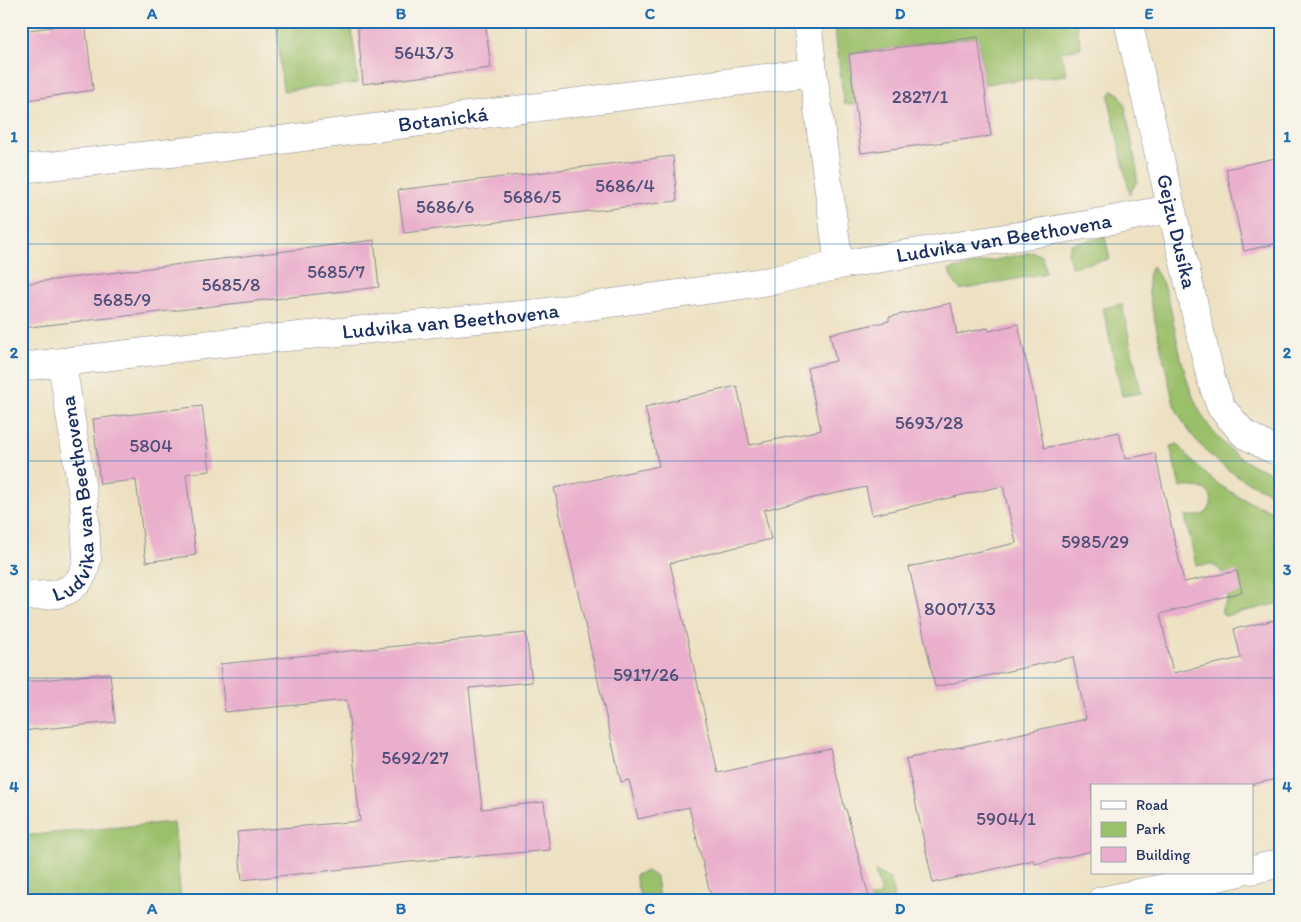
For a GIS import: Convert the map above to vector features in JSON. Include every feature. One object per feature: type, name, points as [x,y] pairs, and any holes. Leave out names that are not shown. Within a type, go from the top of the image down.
[{"type":"street","points":[[808,21],[839,265]]},
{"type":"street","name":"Gejzu Dusíka","points":[[1128,21],[1170,209],[1211,379],[1221,406],[1244,434],[1280,452]]},
{"type":"street","name":"Botanická","points":[[21,169],[227,147],[813,72]]},
{"type":"street","name":"Ludvika van Beethovena","points":[[21,367],[203,345],[531,314],[775,280],[839,265],[1068,228],[1170,209]]},
{"type":"street","name":"Ludvika van Beethovena","points":[[21,598],[57,594],[68,590],[78,582],[84,572],[87,560],[84,503],[62,363]]},
{"type":"street","points":[[1254,870],[1280,863]]},
{"type":"street","points":[[1101,901],[1231,874]]},
{"type":"green space","points":[[276,21],[351,21],[358,83],[283,91]]},
{"type":"green space","points":[[834,21],[1076,21],[1081,48],[1061,52],[1067,75],[984,84],[978,37],[849,54],[855,104],[844,104]]},
{"type":"green space","points":[[1113,90],[1120,95],[1125,106],[1137,169],[1137,181],[1130,194],[1109,100]]},
{"type":"green space","points":[[1105,237],[1110,259],[1071,267],[1068,252],[1071,244]]},
{"type":"green space","points":[[1033,252],[1042,256],[1046,273],[960,290],[951,277],[949,270]]},
{"type":"green space","points":[[1152,266],[1167,296],[1188,383],[1202,415],[1223,443],[1238,456],[1253,465],[1280,476],[1280,496],[1247,481],[1217,461],[1193,436],[1174,405],[1149,295],[1148,276]]},
{"type":"green space","points":[[1122,304],[1141,393],[1122,396],[1103,308]]},
{"type":"green space","points":[[1178,444],[1199,468],[1223,487],[1250,502],[1280,513],[1280,603],[1225,616],[1222,614],[1222,608],[1228,595],[1228,584],[1220,570],[1216,567],[1212,565],[1196,565],[1185,516],[1204,514],[1210,508],[1211,497],[1207,491],[1201,488],[1180,487],[1170,446]]},
{"type":"green space","points":[[174,822],[181,901],[21,901],[21,836]]},
{"type":"green space","points":[[647,871],[656,877],[659,901],[641,901],[635,875]]},
{"type":"green space","points":[[875,871],[890,879],[894,897],[879,901],[858,901],[881,895]]},
{"type":"building","points":[[50,21],[85,21],[93,90],[21,101],[21,31],[52,27]]},
{"type":"building","points":[[357,21],[485,21],[491,68],[363,84]]},
{"type":"building","points":[[978,37],[991,136],[861,153],[849,54]]},
{"type":"building","points":[[673,156],[677,201],[404,233],[398,190]]},
{"type":"building","points":[[1280,157],[1280,243],[1244,251],[1226,169]]},
{"type":"building","points":[[374,240],[379,287],[21,328],[21,284]]},
{"type":"building","points":[[951,303],[957,334],[988,328],[989,331],[1018,324],[1044,448],[1119,432],[1125,459],[1155,453],[1184,582],[1237,571],[1242,592],[1160,614],[1173,673],[1241,658],[1234,629],[1280,619],[1280,778],[1254,784],[1091,784],[1091,851],[1035,864],[1034,860],[933,883],[906,759],[1086,719],[1073,657],[935,687],[909,567],[1016,543],[1003,486],[872,515],[866,487],[794,502],[764,510],[771,539],[670,563],[718,773],[830,748],[870,901],[712,901],[689,807],[638,819],[629,780],[621,782],[554,488],[659,466],[645,407],[737,386],[750,445],[821,430],[807,368],[836,361],[830,334],[889,321],[889,317]]},
{"type":"building","points":[[202,406],[210,471],[186,474],[196,555],[146,562],[136,480],[100,484],[93,419]]},
{"type":"building","points":[[526,633],[532,682],[469,688],[482,809],[544,802],[550,850],[409,862],[242,880],[237,832],[360,821],[347,700],[225,712],[220,664]]},
{"type":"building","points":[[110,673],[115,722],[21,731],[21,682]]}]
